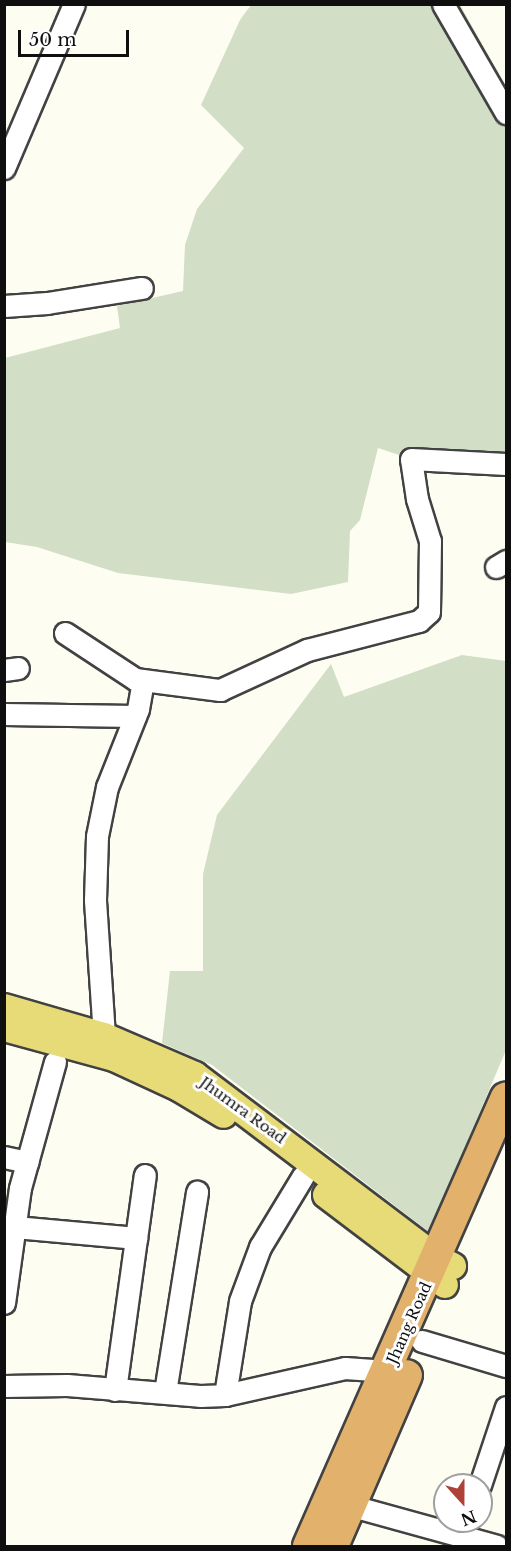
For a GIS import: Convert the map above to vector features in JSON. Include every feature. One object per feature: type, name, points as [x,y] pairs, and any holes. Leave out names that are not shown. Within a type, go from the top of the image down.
[{"type":"highway","name":"Jhang Road","points":[[333,1546],[422,1341],[441,1271],[507,1098]]},
{"type":"highway","name":"Jhang Road","points":[[308,1546],[387,1371],[507,1147]]},
{"type":"main road","name":"Jhumra Road","points":[[4,1007],[104,1036],[195,1076],[441,1271]]},
{"type":"main road","name":"Jhumra Road","points":[[4,1028],[114,1058],[179,1088],[218,1111],[303,1176],[441,1271]]},
{"type":"street","points":[[4,168],[74,4]]},
{"type":"street","points":[[443,4],[507,113]]},
{"type":"street","points":[[4,306],[47,303],[142,288]]},
{"type":"street","points":[[65,633],[143,680],[220,690],[306,650],[419,621],[429,612],[430,541],[417,500],[411,459],[507,464]]},
{"type":"street","points":[[104,1036],[95,900],[97,836],[107,787],[135,716],[143,680]]},
{"type":"street","points":[[4,714],[135,716]]},
{"type":"street","points":[[4,1303],[9,1227],[55,1062]]},
{"type":"street","points":[[4,1157],[27,1162]]},
{"type":"street","points":[[115,1390],[145,1175]]},
{"type":"street","points":[[225,1395],[240,1301],[260,1247],[303,1176]]},
{"type":"street","points":[[165,1392],[196,1192]]},
{"type":"street","points":[[9,1227],[136,1238]]},
{"type":"street","points":[[422,1341],[507,1366]]},
{"type":"street","points":[[4,1386],[67,1385],[115,1390],[225,1395],[345,1368],[387,1371]]},
{"type":"street","points":[[484,1473],[507,1407]]},
{"type":"street","points":[[352,1506],[433,1522]]},
{"type":"street","points":[[473,1533],[497,1546]]},
{"type":"green space","points":[[251,5],[460,5],[506,86],[506,464],[411,459],[378,448],[360,520],[350,531],[348,582],[291,594],[118,573],[37,547],[5,542],[5,358],[120,328],[117,306],[183,291],[185,245],[197,209],[244,148],[201,105],[240,20]]},
{"type":"green space","points":[[462,655],[506,661],[506,1050],[429,1232],[212,1065],[162,1043],[170,971],[203,971],[203,874],[217,815],[331,664],[344,697]]}]
